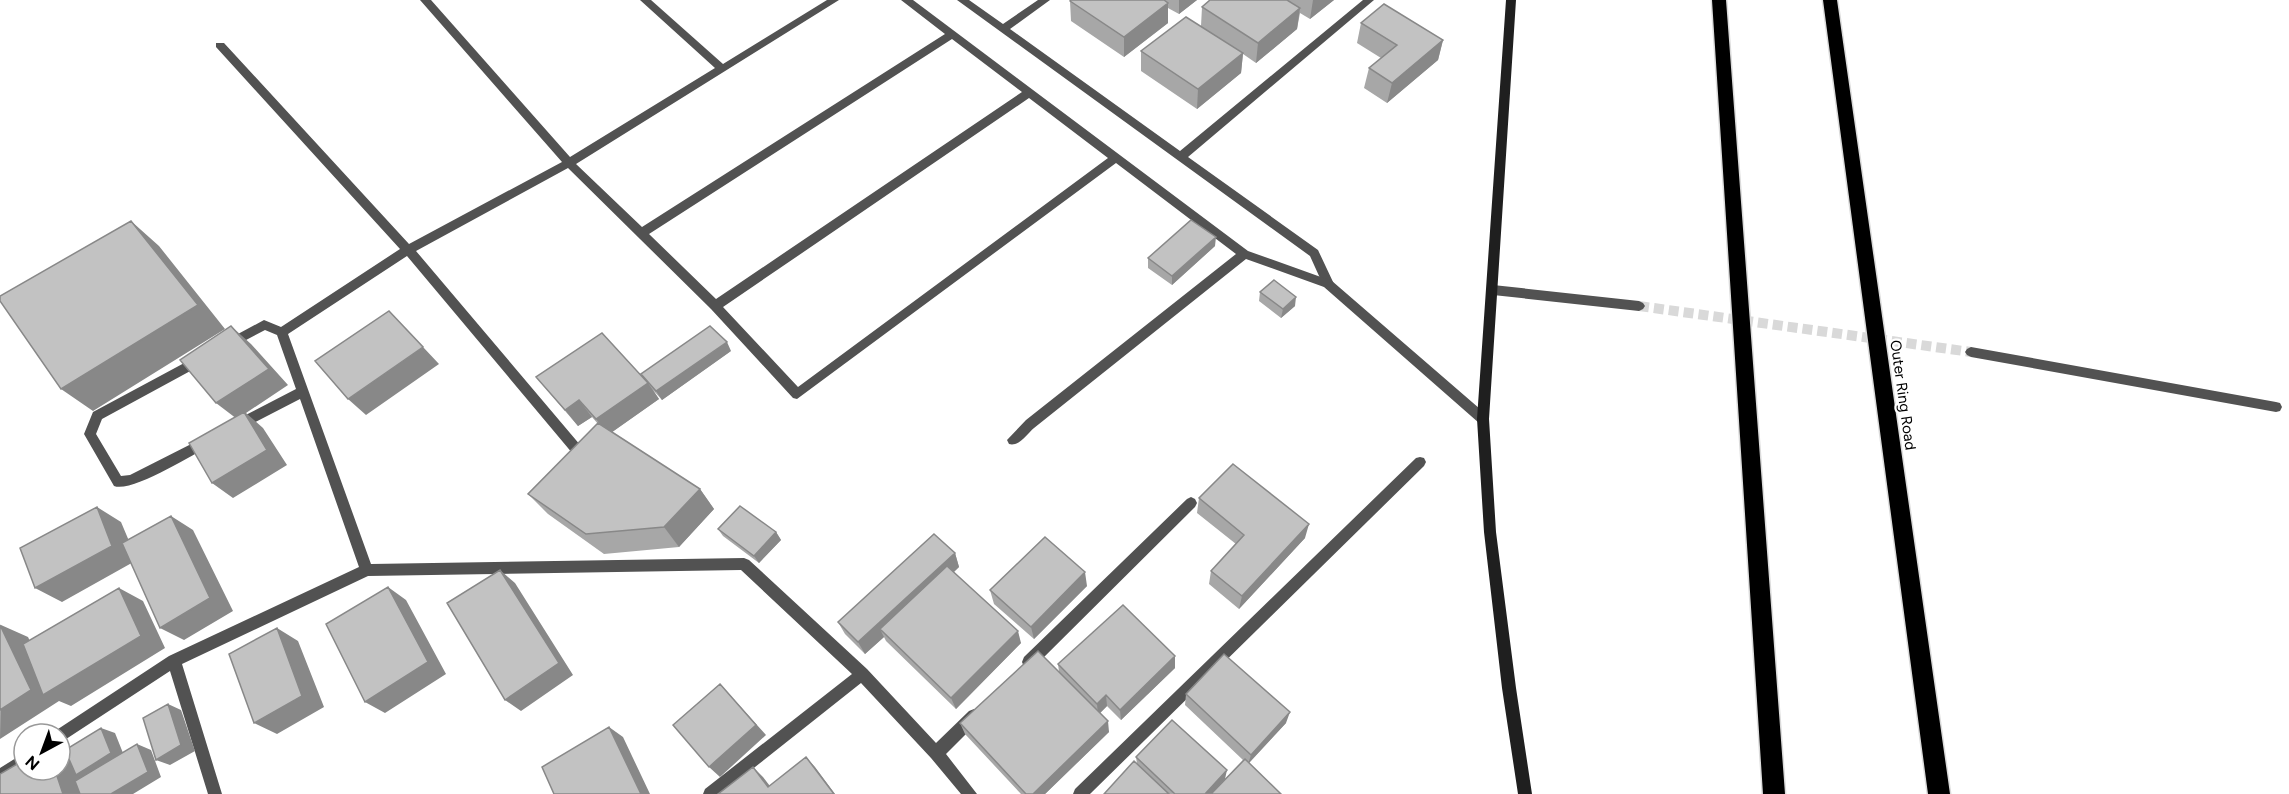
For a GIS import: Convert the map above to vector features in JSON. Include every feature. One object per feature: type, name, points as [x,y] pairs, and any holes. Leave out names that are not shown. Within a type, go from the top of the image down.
[{"type":"highway","points":[[1719,0],[1774,794]]},
{"type":"highway","name":"Outer Ring Road","points":[[1830,0],[1939,794]]},
{"type":"main road","points":[[1511,0],[1483,419],[1490,532],[1509,688],[1525,794]]},
{"type":"street","points":[[425,0],[569,163],[715,306],[797,394],[1117,157]]},
{"type":"street","points":[[645,0],[722,69]]},
{"type":"street","points":[[282,332],[408,250],[569,163],[834,0]]},
{"type":"street","points":[[906,0],[1244,254],[1328,284],[1483,419]]},
{"type":"street","points":[[962,0],[1314,254],[1328,284]]},
{"type":"street","points":[[1003,29],[1046,0]]},
{"type":"street","points":[[1180,157],[1369,0]]},
{"type":"street","points":[[640,234],[951,35]]},
{"type":"street","points":[[220,45],[408,250],[577,450]]},
{"type":"street","points":[[715,306],[1030,92]]},
{"type":"street","points":[[1013,441],[1030,424],[1244,254]]},
{"type":"street","points":[[1493,290],[1639,306]]},
{"type":"street","points":[[303,391],[132,480],[118,482],[90,434],[97,416],[264,325],[282,332],[367,570]]},
{"type":"street","points":[[1971,352],[2276,407]]},
{"type":"street","points":[[1080,794],[1420,462]]},
{"type":"street","points":[[1021,670],[1191,503]]},
{"type":"street","points":[[72,728],[174,661],[367,570],[744,564],[862,674],[936,753],[970,794]]},
{"type":"street","points":[[174,661],[215,794]]},
{"type":"street","points":[[710,794],[862,674]]},
{"type":"street","points":[[936,753],[987,703]]},
{"type":"building","points":[[1071,0],[1164,0],[1168,3],[1124,37]]},
{"type":"building","points":[[1210,0],[1287,0],[1300,8],[1258,43],[1202,7]]},
{"type":"building","points":[[1384,4],[1443,40],[1392,83],[1369,68],[1397,45],[1361,23]]},
{"type":"building","points":[[1186,17],[1243,53],[1198,89],[1141,51]]},
{"type":"building","points":[[1191,220],[1216,237],[1172,276],[1148,258]]},
{"type":"building","points":[[131,221],[198,305],[61,389],[0,301],[0,296]]},
{"type":"building","points":[[1274,280],[1296,297],[1283,309],[1260,292]]},
{"type":"building","points":[[389,311],[423,347],[348,399],[315,361]]},
{"type":"building","points":[[231,326],[269,369],[216,403],[180,360]]},
{"type":"building","points":[[710,326],[727,342],[656,391],[641,374]]},
{"type":"building","points":[[602,333],[648,383],[596,419],[579,400],[565,410],[536,377]]},
{"type":"building","points":[[244,412],[267,450],[212,483],[189,443]]},
{"type":"building","points":[[598,423],[700,489],[664,527],[586,534],[528,494]]},
{"type":"building","points":[[1233,464],[1309,524],[1242,596],[1211,571],[1244,535],[1199,498]]},
{"type":"building","points":[[740,506],[776,532],[754,556],[718,529]]},
{"type":"building","points":[[97,507],[112,546],[35,588],[20,548]]},
{"type":"building","points":[[171,516],[210,598],[160,628],[122,543]]},
{"type":"building","points":[[934,534],[955,553],[858,642],[838,622]]},
{"type":"building","points":[[1045,537],[1085,572],[1031,627],[990,590]]},
{"type":"building","points":[[947,566],[1018,631],[951,698],[880,629]]},
{"type":"building","points":[[500,570],[559,663],[505,700],[447,603]]},
{"type":"building","points":[[388,587],[428,662],[365,702],[326,624]]},
{"type":"building","points":[[119,588],[141,636],[43,695],[23,644]]},
{"type":"building","points":[[1123,605],[1175,656],[1120,710],[1106,695],[1097,704],[1058,664]]},
{"type":"building","points":[[0,625],[31,690],[0,710]]},
{"type":"building","points":[[277,628],[302,696],[254,723],[229,654]]},
{"type":"building","points":[[1038,651],[1108,721],[1033,794],[1026,794],[960,723]]},
{"type":"building","points":[[1224,654],[1290,712],[1251,755],[1186,694]]},
{"type":"building","points":[[720,684],[756,725],[709,767],[673,725]]},
{"type":"building","points":[[168,704],[181,745],[156,760],[143,718]]},
{"type":"building","points":[[1172,720],[1227,770],[1205,794],[1175,794],[1136,757]]},
{"type":"building","points":[[609,727],[641,794],[554,794],[542,767]]},
{"type":"building","points":[[101,728],[111,753],[76,775],[72,766],[72,746]]},
{"type":"building","points":[[137,744],[148,772],[111,794],[80,794],[75,781]]},
{"type":"building","points":[[806,757],[834,794],[718,794],[753,767],[768,787]]},
{"type":"building","points":[[1245,759],[1281,794],[1211,794]]},
{"type":"building","points":[[1134,761],[1169,794],[1104,794]]},
{"type":"building","points":[[12,767],[12,782],[59,782],[63,794],[0,794],[0,774]]},
{"type":"tunnel","points":[[1639,306],[1971,352]]}]
